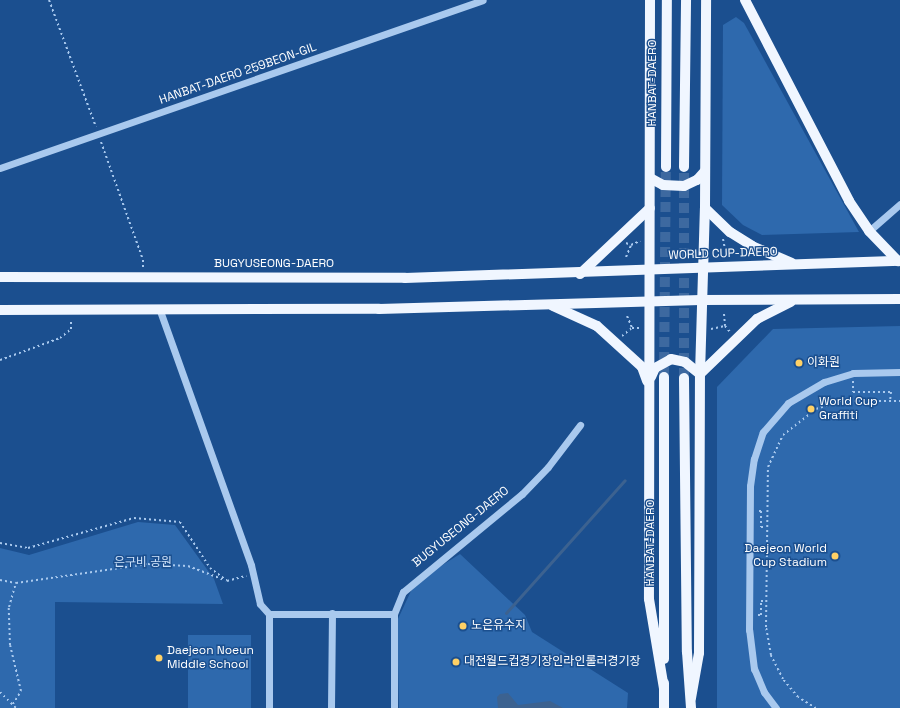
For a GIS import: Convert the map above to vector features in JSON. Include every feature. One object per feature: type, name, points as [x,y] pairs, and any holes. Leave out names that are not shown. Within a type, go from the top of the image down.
[{"type":"main road","points":[[650,0],[649,599],[664,690]]},
{"type":"main road","name":"HANBAT-DAERO","points":[[666,167],[667,0]]},
{"type":"main road","points":[[684,167],[686,0]]},
{"type":"main road","points":[[691,703],[699,653],[700,374],[701,300],[705,208],[706,0]]},
{"type":"main road","points":[[745,0],[849,201],[869,231],[899,261]]},
{"type":"main road","points":[[650,178],[663,185],[684,186],[696,180],[705,171]]},
{"type":"main road","points":[[580,274],[650,208]]},
{"type":"main road","points":[[705,208],[730,232],[752,246],[796,264]]},
{"type":"main road","name":"WORLD CUP-DAERO","points":[[548,274],[899,261]]},
{"type":"main road","name":"BUGYUSEONG-DAERO","points":[[0,277],[144,276],[405,278],[548,274]]},
{"type":"main road","points":[[0,310],[159,308],[379,309],[701,300],[900,299]]},
{"type":"main road","points":[[700,374],[757,319],[794,300]]},
{"type":"main road","points":[[549,305],[597,326],[642,367],[650,392]]},
{"type":"main road","points":[[650,380],[655,368],[671,358],[685,362],[700,374]]},
{"type":"main road","name":"HANBAT-DAERO","points":[[664,378],[664,708]]},
{"type":"main road","points":[[684,378],[687,652],[691,703]]},
{"type":"street","name":"HANBAT-DAERO 259BEON-GIL","points":[[0,168],[483,0]]},
{"type":"street","points":[[869,231],[900,204]]},
{"type":"street","points":[[159,308],[253,574],[260,604],[269,614],[269,708]]},
{"type":"street","points":[[776,708],[764,692],[754,669],[749,630],[750,486],[754,459],[763,432],[788,404],[824,382],[854,373],[900,372]]},
{"type":"street","name":"BUGYUSEONG-DAERO","points":[[394,614],[403,592],[522,494],[548,467],[580,425]]},
{"type":"street","points":[[331,708],[332,613]]},
{"type":"street","points":[[269,614],[394,614],[394,708]]},
{"type":"path","points":[[49,0],[143,260],[144,276]]},
{"type":"path","points":[[725,236],[723,239],[725,249]]},
{"type":"path","points":[[716,238],[723,239]]},
{"type":"path","points":[[626,257],[631,245],[641,240]]},
{"type":"path","points":[[623,241],[631,245]]},
{"type":"path","points":[[0,360],[60,338],[71,328],[72,309]]},
{"type":"path","points":[[724,314],[725,326],[732,334]]},
{"type":"path","points":[[627,316],[632,328]]},
{"type":"path","points":[[707,329],[725,326]]},
{"type":"path","points":[[618,340],[632,328],[641,328]]},
{"type":"path","points":[[853,392],[891,392],[890,401]]},
{"type":"path","points":[[816,708],[798,697],[783,679],[771,655],[766,627],[767,473],[783,435],[816,409],[839,401],[900,401]]},
{"type":"path","points":[[0,543],[28,548],[134,518],[180,522],[210,568],[227,581]]},
{"type":"path","points":[[0,580],[16,583],[148,564],[188,566],[227,581],[253,574]]},
{"type":"path","points":[[13,704],[21,692],[10,645],[9,607],[16,583]]},
{"type":"path","points":[[757,601],[757,615],[761,615],[761,601],[766,601]]},
{"type":"path","points":[[0,692],[16,708]]},
{"type":"green space","points":[[736,17],[744,23],[859,232],[762,235],[743,225],[722,205],[723,25]]},
{"type":"green space","points":[[900,326],[900,708],[717,708],[717,387],[773,329]]},
{"type":"green space","name":"은구비 공원","points":[[138,522],[175,525],[214,579],[223,604],[55,602],[55,708],[0,708],[0,548],[29,555]]},
{"type":"green space","name":"노은유수지","points":[[460,554],[525,615],[532,632],[628,693],[627,708],[399,708],[397,621],[411,591],[433,571]]},
{"type":"green space","points":[[188,635],[251,635],[251,708],[188,708]]},
{"type":"shaded area","points":[[508,693],[518,705],[550,701],[563,708],[498,708],[497,697],[500,694]]},
{"type":"waterway","points":[[506,613],[625,480]]},
{"type":"tunnel","points":[[664,377],[666,167]]},
{"type":"tunnel","points":[[684,167],[684,378]]},
{"type":"place","name":"이화원","points":[[799,363]]},
{"type":"place","name":"World Cup Graffiti","points":[[811,409]]},
{"type":"place","name":"Daejeon World Cup Stadium","points":[[835,556]]},
{"type":"place","name":"노은유수지","points":[[463,626]]},
{"type":"place","name":"Daejeon Noeun Middle School","points":[[159,658]]},
{"type":"place","name":"대전월드컵경기장인라인롤러경기장","points":[[456,662]]}]
